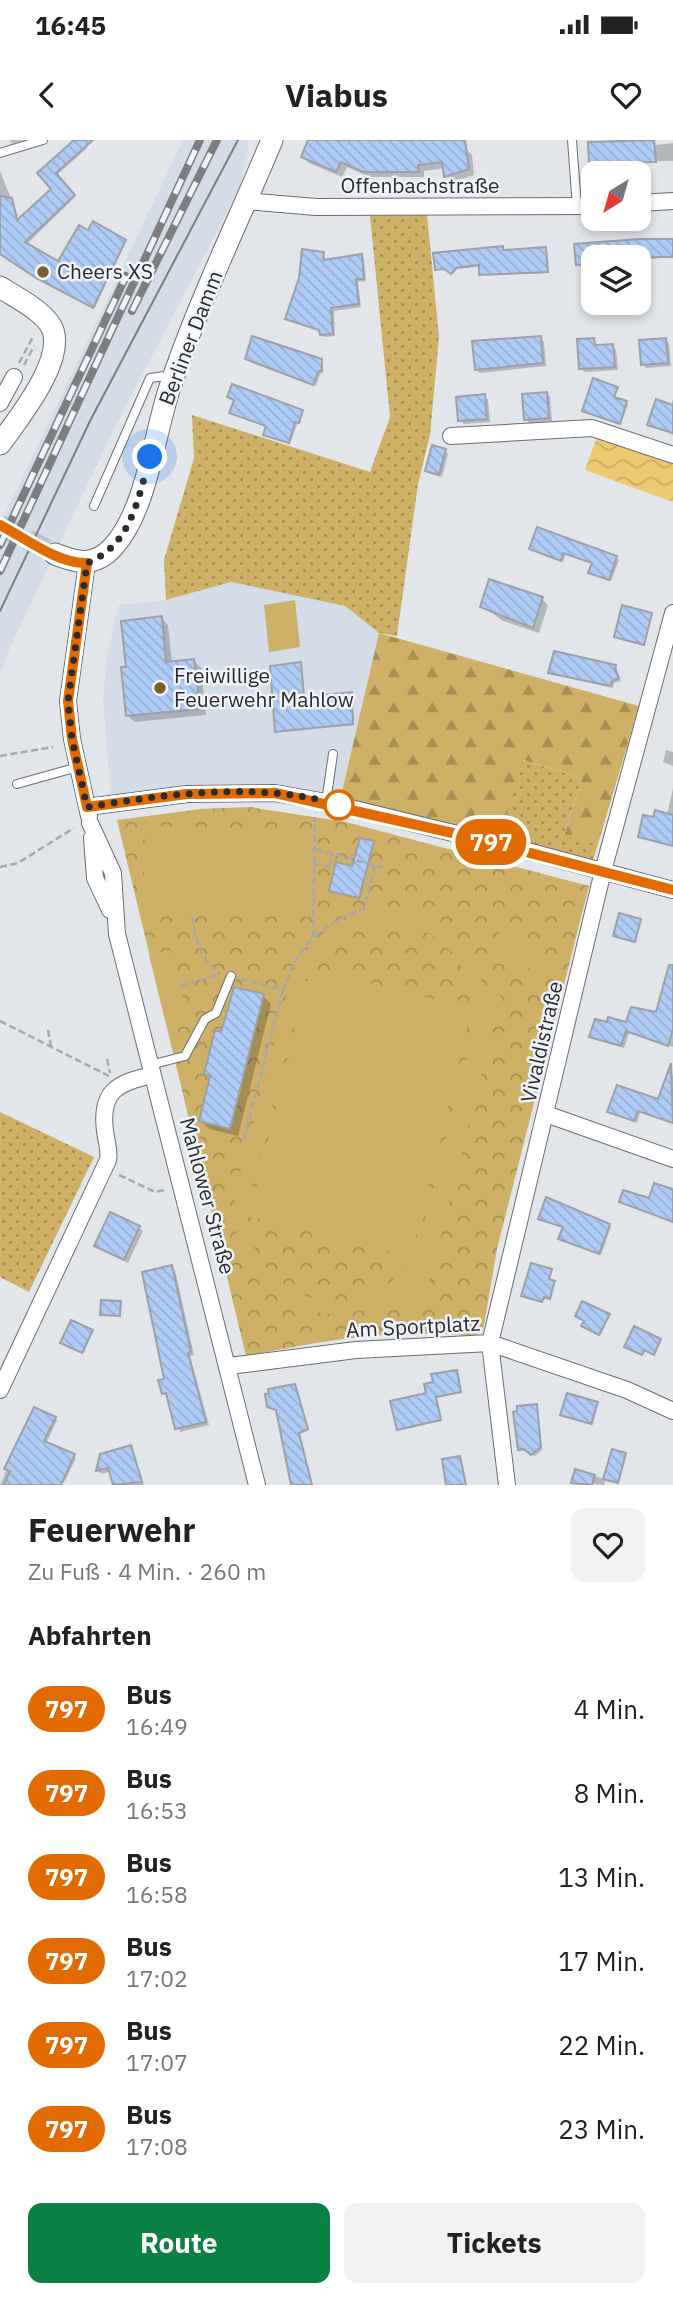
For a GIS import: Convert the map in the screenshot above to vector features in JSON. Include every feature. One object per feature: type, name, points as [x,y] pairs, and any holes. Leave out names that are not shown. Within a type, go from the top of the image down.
[{"type":"main road","name":"Berliner Damm","points":[[87,563],[107,553],[127,529],[175,374],[199,309],[272,140]]},
{"type":"main road","points":[[0,287],[48,320],[55,346],[49,369],[0,444]]},
{"type":"main road","points":[[55,554],[75,562],[87,563]]},
{"type":"street","name":"Offenbachstraße","points":[[246,201],[316,207],[581,206]]},
{"type":"street","points":[[651,202],[673,201]]},
{"type":"street","points":[[0,403],[14,377]]},
{"type":"street","points":[[452,436],[592,428],[673,454]]},
{"type":"street","name":"Mahlower Straße","points":[[87,563],[68,701],[78,767],[89,815],[113,873],[114,919],[257,1485]]},
{"type":"street","name":"Vivaldistraße","points":[[507,1485],[490,1343],[603,871],[673,615]]},
{"type":"street","points":[[89,815],[187,794],[275,793],[321,801],[673,890]]},
{"type":"street","points":[[0,1390],[108,1160],[104,1121],[108,1096],[120,1084],[151,1070]]},
{"type":"street","points":[[546,1114],[673,1159]]},
{"type":"street","name":"Am Sportplatz","points":[[229,1366],[356,1350],[490,1343],[628,1390],[673,1411]]},
{"type":"lane","points":[[0,153],[43,140]]},
{"type":"lane","points":[[572,140],[581,186]]},
{"type":"lane","points":[[94,506],[150,378],[175,374]]},
{"type":"lane","points":[[321,801],[332,754]]},
{"type":"lane","points":[[17,784],[78,767]]},
{"type":"lane","points":[[151,1070],[185,1056],[205,1019],[216,1013],[230,976]]},
{"type":"path","points":[[14,377],[14,372],[39,330]]},
{"type":"path","points":[[0,756],[52,747]]},
{"type":"path","points":[[313,937],[314,863],[321,801]]},
{"type":"path","points":[[0,867],[18,863],[89,815]]},
{"type":"path","points":[[315,849],[383,867]]},
{"type":"path","points":[[329,867],[332,853]]},
{"type":"path","points":[[314,863],[335,869]]},
{"type":"path","points":[[244,1139],[283,990],[294,963],[313,937],[341,918],[364,909],[375,865]]},
{"type":"path","points":[[192,917],[196,944],[206,963],[220,974],[283,990]]},
{"type":"path","points":[[180,986],[220,974]]},
{"type":"path","points":[[0,1021],[110,1077],[107,1059]]},
{"type":"path","points":[[48,1030],[51,1047]]},
{"type":"path","points":[[118,1163],[118,1175],[155,1192],[172,1188]]},
{"type":"shaded area","points":[[183,140],[249,140],[241,185],[111,435],[11,645],[0,674],[0,524]]},
{"type":"shaded area","points":[[231,582],[345,606],[379,633],[340,800],[111,797],[103,700],[107,655],[119,605],[166,600]]},
{"type":"green space","points":[[427,214],[439,337],[430,435],[418,484],[397,636],[379,633],[345,606],[231,582],[166,600],[164,560],[194,458],[192,415],[370,472],[390,417],[370,216]]},
{"type":"green space","points":[[295,600],[300,647],[269,652],[264,605]]},
{"type":"green space","points":[[379,633],[639,706],[598,844],[564,836],[582,778],[523,760],[499,840],[340,800]]},
{"type":"green space","points":[[522,760],[582,778],[564,835],[598,844],[591,866],[499,840]]},
{"type":"green space","points":[[250,807],[346,822],[589,886],[497,1249],[484,1325],[479,1333],[470,1336],[413,1334],[358,1337],[246,1356],[117,820],[201,809]]},
{"type":"green space","points":[[145,826],[313,829],[312,917],[143,914]]},
{"type":"green space","points":[[385,909],[404,912],[436,924],[461,945],[479,974],[486,992],[501,996],[423,1307],[390,1298],[367,1309],[330,1314],[293,1305],[270,1291],[261,1281],[241,1247],[235,1221],[235,1199],[291,977],[317,939],[340,922]],"holes":[[[390,923],[412,927],[445,945],[457,958],[471,992],[473,1012],[473,1033],[419,1244],[398,1275],[371,1293],[341,1301],[311,1297],[284,1284],[262,1263],[250,1233],[249,1196],[307,972],[323,951],[341,936],[352,931]]]},
{"type":"green space","points":[[500,930],[547,958],[540,970],[487,962]]},
{"type":"green space","points":[[171,950],[187,1015],[165,1020],[149,955]]},
{"type":"green space","points":[[311,968],[472,1009],[411,1257],[249,1217]]},
{"type":"green space","points":[[0,1112],[94,1157],[29,1292],[0,1277]]},
{"type":"water","points":[[598,434],[673,464],[673,502],[585,470]]},
{"type":"building","points":[[74,140],[93,140],[56,173],[75,195],[25,242],[58,261],[79,225],[88,230],[93,221],[126,240],[93,308],[36,278],[0,254],[0,196],[12,198],[17,220],[51,189],[37,173]]},
{"type":"building","points":[[308,140],[465,140],[469,169],[444,177],[442,162],[418,165],[419,172],[363,172],[341,162],[336,172],[301,157]]},
{"type":"building","points":[[654,140],[656,162],[589,161],[588,142]]},
{"type":"building","points":[[673,239],[673,257],[651,257],[651,245],[581,245],[581,265],[576,265],[574,244]]},
{"type":"building","points":[[503,246],[503,250],[546,247],[548,272],[479,275],[479,265],[456,268],[451,274],[444,269],[435,270],[433,253]]},
{"type":"building","points":[[302,249],[324,252],[323,260],[362,254],[364,279],[356,279],[359,304],[331,308],[333,334],[320,335],[319,330],[285,319],[299,278]]},
{"type":"building","points":[[252,336],[322,359],[322,370],[318,372],[313,385],[245,359]]},
{"type":"building","points":[[541,336],[543,363],[475,370],[472,341]]},
{"type":"building","points":[[594,338],[595,345],[613,344],[615,367],[579,369],[577,339]]},
{"type":"building","points":[[666,338],[668,363],[641,365],[639,340]]},
{"type":"building","points":[[593,378],[618,387],[614,397],[627,401],[620,424],[582,411]]},
{"type":"building","points":[[232,384],[303,410],[299,423],[295,422],[289,443],[263,435],[266,426],[229,413],[234,400],[227,397]]},
{"type":"building","points":[[547,392],[549,418],[524,420],[522,394]]},
{"type":"building","points":[[485,394],[487,419],[458,421],[456,397]]},
{"type":"building","points":[[656,399],[673,405],[673,433],[647,425]]},
{"type":"building","points":[[432,445],[446,449],[439,475],[425,471]]},
{"type":"building","points":[[537,527],[617,556],[609,580],[588,573],[592,563],[563,553],[561,561],[529,549]]},
{"type":"building","points":[[489,579],[543,597],[533,628],[480,607]]},
{"type":"building","points":[[622,605],[652,613],[644,645],[614,637]]},
{"type":"building","name":"Freiwillige Feuerwehr Mahlow","points":[[162,616],[166,662],[194,659],[200,709],[126,716],[121,667],[126,667],[121,621]]},
{"type":"building","points":[[554,651],[616,665],[619,678],[612,681],[610,686],[548,673]]},
{"type":"building","points":[[301,662],[304,697],[352,692],[353,724],[275,732],[270,666]]},
{"type":"building","points":[[655,810],[673,815],[673,846],[638,837],[643,815],[653,817]]},
{"type":"building","points":[[360,838],[374,841],[359,898],[329,891],[336,862],[352,866]]},
{"type":"building","points":[[619,913],[641,919],[635,942],[613,936]]},
{"type":"building","points":[[669,965],[673,965],[673,1029],[668,1046],[626,1031],[621,1046],[589,1037],[595,1019],[607,1022],[608,1017],[626,1022],[631,1007],[656,1012]]},
{"type":"building","points":[[234,987],[264,994],[230,1129],[199,1121],[210,1076],[204,1074],[215,1030],[221,1032]]},
{"type":"building","points":[[671,1063],[673,1123],[638,1111],[634,1121],[607,1112],[617,1085],[658,1099]]},
{"type":"building","points":[[654,1183],[673,1189],[673,1222],[619,1202],[623,1190],[649,1198]]},
{"type":"building","points":[[546,1197],[610,1224],[599,1254],[558,1239],[563,1227],[538,1219]]},
{"type":"building","points":[[110,1212],[140,1226],[124,1260],[94,1246]]},
{"type":"building","points":[[531,1263],[552,1269],[549,1279],[555,1281],[550,1299],[544,1297],[542,1302],[521,1296]]},
{"type":"building","points":[[172,1265],[191,1352],[188,1353],[206,1422],[175,1429],[166,1393],[162,1394],[158,1380],[164,1379],[142,1272]]},
{"type":"building","points":[[101,1300],[121,1301],[120,1316],[100,1315]]},
{"type":"building","points":[[582,1301],[610,1314],[599,1335],[581,1326],[584,1321],[575,1316]]},
{"type":"building","points":[[71,1320],[93,1330],[82,1353],[60,1343]]},
{"type":"building","points":[[634,1326],[661,1339],[654,1355],[644,1350],[642,1355],[624,1347]]},
{"type":"building","points":[[457,1370],[461,1392],[436,1397],[441,1420],[397,1430],[390,1401],[426,1393],[424,1384],[433,1382],[431,1374]]},
{"type":"building","points":[[295,1384],[308,1429],[299,1433],[312,1485],[291,1485],[276,1410],[267,1407],[265,1394],[269,1393],[268,1389]]},
{"type":"building","points":[[567,1393],[598,1402],[591,1424],[560,1415]]},
{"type":"building","points":[[537,1404],[541,1447],[531,1455],[524,1449],[518,1450],[513,1412],[517,1411],[517,1406]]},
{"type":"building","points":[[34,1407],[56,1417],[44,1441],[75,1454],[61,1485],[4,1485],[10,1471],[4,1469]]},
{"type":"building","points":[[131,1445],[142,1482],[113,1485],[108,1468],[96,1471],[100,1454]]},
{"type":"building","points":[[612,1449],[626,1453],[618,1483],[603,1479]]},
{"type":"building","points":[[460,1456],[466,1485],[446,1485],[442,1459]]},
{"type":"building","points":[[575,1469],[595,1475],[592,1485],[571,1483]]},
{"type":"tunnel","points":[[0,525],[55,554]]},
{"type":"tram line","points":[[0,611],[90,421],[238,140]]},
{"type":"railway","points":[[0,571],[200,140]]},
{"type":"railway","points":[[132,311],[217,140]]},
{"type":"railway","points":[[0,545],[126,276]]},
{"type":"bus line","name":"797","points":[[0,525],[55,554],[75,562],[87,563],[68,701],[72,739],[87,807],[187,794],[275,793],[335,804],[673,890]]},
{"type":"place","name":"Cheers XS","points":[[43,272]]},
{"type":"place","name":"Freiwillige Feuerwehr Mahlow","points":[[160,688]]},
{"type":"route","points":[[150,457],[127,529],[107,553],[87,563],[68,701],[72,739],[87,807],[187,794],[243,792],[275,793],[339,805]]}]
